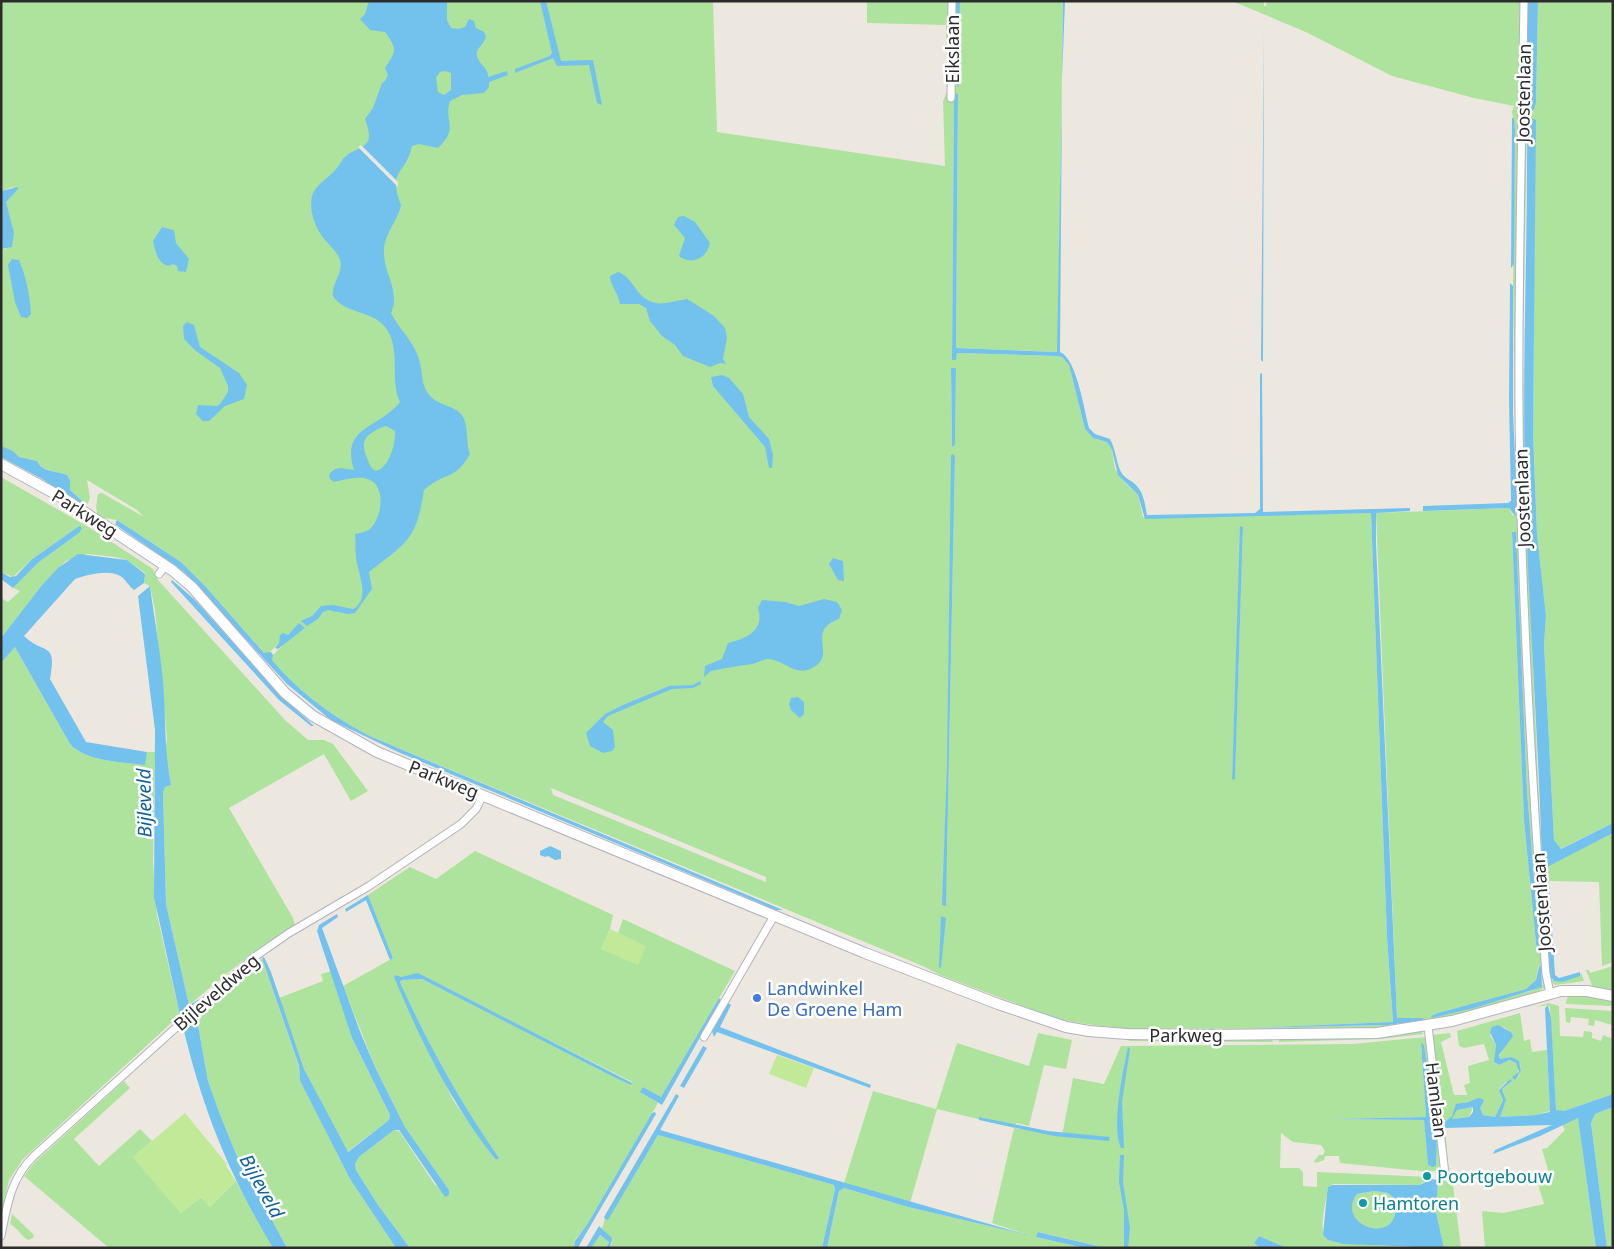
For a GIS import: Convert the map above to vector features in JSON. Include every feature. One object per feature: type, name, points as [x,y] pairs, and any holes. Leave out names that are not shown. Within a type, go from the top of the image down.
[{"type":"street","name":"Eikslaan","points":[[951,98],[952,1]]},
{"type":"street","name":"Joostenlaan","points":[[1524,1],[1520,196],[1520,455],[1534,810],[1546,974],[1550,993]]},
{"type":"street","name":"Parkweg","points":[[1,464],[63,498],[166,565],[192,586],[285,693],[313,716],[376,752],[774,916],[998,1004],[1066,1027],[1127,1034],[1377,1033],[1428,1026],[1550,993],[1571,990],[1613,996]]},
{"type":"street","points":[[159,574],[166,565]]},
{"type":"street","name":"Bijleveldweg","points":[[1,1236],[11,1189],[21,1170],[31,1158],[253,958],[289,933],[369,886],[461,824],[476,810],[483,795]]},
{"type":"street","points":[[704,1037],[774,916]]},
{"type":"street","name":"Hamlaan","points":[[1428,1026],[1445,1174]]},
{"type":"green space","points":[[1,1],[713,1],[717,132],[945,166],[943,101],[948,89],[946,25],[867,23],[867,1],[956,1],[956,85],[959,85],[960,1],[1063,1],[1058,352],[956,348],[958,95],[954,93],[952,359],[956,360],[957,353],[1062,357],[1069,365],[1085,429],[1093,438],[1107,442],[1112,450],[1115,469],[1125,483],[1138,495],[1143,517],[1371,513],[1387,937],[1393,1022],[1248,1028],[1388,1025],[1424,1020],[1421,1023],[1376,1028],[1120,1029],[1060,1020],[940,975],[925,967],[372,737],[358,729],[318,704],[294,684],[272,660],[272,656],[282,646],[280,640],[269,653],[264,653],[206,587],[181,562],[117,520],[98,517],[96,507],[98,494],[102,493],[144,517],[137,510],[87,480],[90,498],[87,505],[70,490],[70,480],[67,475],[43,468],[37,461],[19,457],[1,446],[1,249],[6,249],[6,202],[13,192],[13,187],[1,191]],"holes":[[[951,368],[956,368],[955,445],[952,447]],[[952,454],[955,456],[946,906]],[[1241,526],[1243,527],[1235,775],[1232,778]],[[551,788],[766,877],[766,882],[553,795]]]},
{"type":"green space","points":[[1232,1],[1264,1],[1264,6],[1266,6],[1267,1],[1528,1],[1528,108],[1535,108],[1538,1],[1613,1],[1613,823],[1560,849],[1554,840],[1544,644],[1546,616],[1537,534],[1533,434],[1535,120],[1527,120],[1523,353],[1525,485],[1542,868],[1613,833],[1613,962],[1602,966],[1599,882],[1549,881],[1547,876],[1552,980],[1581,974],[1581,972],[1584,981],[1555,985],[1548,978],[1521,524],[1546,987],[1535,993],[1452,1017],[1424,1020],[1423,1018],[1397,1019],[1376,513],[1509,508],[1513,516],[1516,512],[1513,283],[1515,129],[1512,112],[1514,106],[1474,98],[1392,76],[1308,33]],"holes":[[[1512,532],[1516,532],[1527,791],[1539,942],[1539,952],[1537,953],[1524,820]],[[1540,966],[1543,985],[1530,991],[1432,1018],[1432,1016],[1438,1013],[1526,989],[1536,980],[1538,967]]]},
{"type":"green space","points":[[1,477],[90,528],[153,569],[158,580],[285,720],[308,740],[324,740],[333,744],[368,791],[351,801],[324,754],[229,808],[293,918],[295,926],[252,953],[189,1005],[166,904],[163,793],[165,787],[171,785],[165,753],[167,739],[155,610],[150,586],[144,583],[145,573],[127,560],[88,554],[66,561],[42,585],[1,638],[1,598],[8,602],[20,591],[13,588],[39,562],[79,533],[79,526],[31,560],[13,577],[1,572]]},
{"type":"green space","points":[[15,647],[70,744],[77,750],[95,758],[145,765],[147,752],[155,752],[153,863],[157,915],[180,1015],[23,1159],[9,1180],[1,1217],[1,663]]},
{"type":"green space","points":[[475,851],[613,915],[610,929],[601,949],[646,947],[618,933],[623,919],[735,971],[661,1097],[643,1087],[641,1092],[658,1103],[588,1223],[575,1240],[574,1248],[410,1248],[378,1205],[356,1170],[355,1164],[359,1157],[394,1130],[399,1131],[435,1185],[449,1190],[405,1127],[376,1069],[343,986],[393,958],[368,895],[410,867],[436,879]],"holes":[[[418,974],[632,1082],[422,979],[402,980],[400,982],[433,1050],[498,1158],[496,1160],[453,1100],[395,978]]]},
{"type":"green space","points":[[610,929],[646,946],[638,965],[601,949]]},
{"type":"green space","points":[[262,958],[299,1067],[300,1081],[350,1179],[396,1248],[287,1248],[236,1154],[208,1081],[197,1020]]},
{"type":"green space","points":[[1613,966],[1613,992],[1593,988],[1586,970],[1589,970],[1590,973]]},
{"type":"green space","points":[[332,971],[352,1038],[390,1115],[389,1120],[347,1152],[304,1069],[279,998],[323,981],[321,974]]},
{"type":"green space","points":[[1572,994],[1613,1001],[1613,1006],[1566,1004],[1567,998]]},
{"type":"green space","points":[[1549,1003],[1559,1006],[1560,1036],[1583,1037],[1584,1031],[1592,1032],[1592,1038],[1601,1041],[1603,1035],[1613,1039],[1611,1044],[1613,1045],[1613,1094],[1564,1111],[1556,1111],[1550,1007],[1548,1005],[1535,1007]]},
{"type":"green space","points":[[1565,1008],[1613,1011],[1613,1031],[1611,1031],[1612,1025],[1595,1020],[1594,1026],[1588,1025],[1589,1019],[1571,1017],[1570,1023],[1566,1022]]},
{"type":"green space","points":[[1520,1013],[1524,1041],[1530,1039],[1532,1052],[1547,1050],[1550,1111],[1535,1115],[1500,1117],[1505,1099],[1502,1089],[1511,1082],[1506,1082],[1499,1089],[1503,1100],[1495,1117],[1483,1115],[1479,1108],[1484,1101],[1462,1103],[1445,1124],[1448,1168],[1432,1035],[1450,1033],[1451,1037],[1441,1042],[1454,1095],[1467,1095],[1464,1085],[1470,1083],[1468,1066],[1489,1060],[1484,1044],[1464,1048],[1459,1046],[1457,1031]],"holes":[[[1504,1027],[1511,1032],[1499,1057],[1501,1059],[1511,1057],[1520,1064],[1521,1071],[1518,1077],[1518,1065],[1511,1060],[1499,1065],[1495,1063],[1496,1045],[1490,1035]]]},
{"type":"green space","points":[[1420,1031],[1424,1034],[1380,1039],[1278,1042],[1281,1038],[1390,1035]]},
{"type":"green space","points":[[1038,1033],[1072,1040],[1066,1069],[1044,1065],[1029,1126],[1016,1123],[1015,1128],[1062,1136],[1073,1078],[1104,1084],[1121,1046],[1353,1044],[1426,1037],[1442,1155],[1442,1165],[1438,1170],[1430,1172],[1340,1163],[1339,1156],[1325,1156],[1324,1160],[1316,1163],[1314,1161],[1319,1155],[1323,1155],[1325,1151],[1321,1145],[1293,1142],[1281,1133],[1280,1168],[1299,1168],[1303,1172],[1303,1186],[1317,1187],[1317,1172],[1430,1177],[1420,1185],[1333,1184],[1328,1187],[1323,1214],[1323,1229],[1327,1239],[1343,1244],[1413,1248],[1287,1248],[1259,1236],[1254,1243],[1260,1248],[1106,1248],[1039,1232],[1036,1237],[1084,1248],[827,1248],[839,1191],[844,1188],[908,1207],[1028,1235],[992,1223],[1014,1128],[937,1109],[910,1203],[844,1183],[873,1091],[936,1109],[957,1043],[1029,1066]],"holes":[[[1421,1042],[1424,1045],[1436,1126],[1436,1165],[1432,1167],[1428,1165],[1424,1120],[1329,1119],[1426,1117]]]},
{"type":"green space","points":[[1132,1038],[1271,1039],[1273,1042],[1128,1041]]},
{"type":"green space","points":[[777,1055],[814,1068],[806,1088],[769,1074]]},
{"type":"green space","points":[[124,1081],[130,1088],[74,1139],[99,1166],[140,1129],[152,1141],[133,1157],[181,1213],[201,1197],[210,1207],[236,1181],[273,1248],[109,1248],[24,1176],[35,1162]]},
{"type":"green space","points":[[1473,1107],[1469,1117],[1452,1119],[1457,1110]]},
{"type":"green space","points":[[1613,1107],[1613,1248],[1607,1248],[1591,1123],[1595,1114]]},
{"type":"green space","points":[[185,1113],[227,1164],[226,1166],[236,1181],[210,1207],[201,1197],[181,1213],[133,1157]]},
{"type":"green space","points":[[1578,1117],[1596,1248],[1485,1248],[1482,1211],[1503,1213],[1544,1204],[1537,1181],[1550,1177],[1542,1149],[1547,1148],[1565,1130],[1562,1124]]},
{"type":"green space","points":[[658,1135],[834,1185],[835,1189],[822,1248],[610,1248],[612,1243],[602,1228],[605,1219],[608,1219]]},
{"type":"green space","points":[[1438,1175],[1443,1177],[1446,1182],[1452,1177],[1461,1248],[1444,1248],[1436,1212]]},
{"type":"green space","points":[[1374,1191],[1388,1193],[1395,1199],[1395,1214],[1389,1224],[1380,1228],[1370,1228],[1360,1223],[1354,1216],[1352,1206],[1357,1194]]},
{"type":"green space","points":[[12,1214],[34,1235],[33,1238],[28,1240],[10,1224]]},
{"type":"green space","points":[[599,1235],[609,1241],[606,1248],[591,1248]]},
{"type":"water","points":[[369,1],[447,1],[447,20],[451,28],[465,27],[469,19],[474,21],[476,28],[484,32],[486,37],[477,51],[477,55],[488,73],[488,77],[507,71],[508,75],[489,82],[489,87],[484,93],[462,95],[450,101],[448,114],[450,129],[445,141],[438,148],[419,144],[412,146],[397,178],[397,193],[401,205],[384,246],[385,261],[394,298],[394,306],[391,313],[415,349],[427,392],[433,399],[457,410],[463,417],[470,454],[465,463],[454,473],[431,484],[424,490],[418,520],[413,530],[401,546],[369,572],[372,589],[355,613],[348,614],[328,610],[307,626],[301,621],[312,616],[321,606],[333,605],[353,609],[361,599],[362,585],[356,558],[355,534],[370,529],[374,524],[381,503],[380,496],[375,484],[370,480],[357,478],[334,482],[330,479],[329,475],[337,469],[354,470],[351,456],[352,445],[357,436],[400,402],[395,384],[393,344],[390,335],[379,322],[344,306],[333,296],[341,265],[340,260],[336,252],[319,232],[311,205],[313,193],[318,186],[345,157],[364,146],[368,141],[369,133],[365,119],[373,108],[382,83],[388,75],[385,68],[393,54],[394,47],[385,32],[370,30],[360,19],[365,14]],"holes":[[[440,72],[451,73],[451,90],[444,95],[438,92],[436,78]],[[386,426],[395,431],[394,442],[391,454],[385,465],[376,471],[371,467],[364,445],[371,433]]]},
{"type":"water","points":[[540,1],[546,1],[561,61],[593,60],[602,105],[597,103],[589,65],[557,66],[553,58],[515,73],[515,69],[550,56],[552,53]]},
{"type":"water","points":[[956,1],[960,1],[959,86],[956,85]]},
{"type":"water","points":[[1063,1],[1065,1],[1062,80]]},
{"type":"water","points":[[1528,1],[1538,1],[1536,103],[1534,110],[1528,108],[1527,102]]},
{"type":"water","points":[[1264,29],[1263,362],[1261,360]]},
{"type":"water","points":[[1062,92],[1060,352],[1071,364],[1075,374],[1089,428],[1095,434],[1110,439],[1121,472],[1141,492],[1147,515],[1255,513],[1260,509],[1260,374],[1262,373],[1263,512],[1410,508],[1410,511],[1376,513],[1376,544],[1397,1018],[1423,1018],[1424,1020],[1388,1025],[1248,1028],[1393,1022],[1387,937],[1371,513],[1145,519],[1138,495],[1118,475],[1112,450],[1107,442],[1093,438],[1085,429],[1069,365],[1062,357],[957,353],[956,360],[952,360],[954,93],[958,94],[956,348],[1057,352]]},
{"type":"water","points":[[1512,118],[1514,118],[1515,129],[1514,264],[1511,268]]},
{"type":"water","points":[[1532,118],[1536,120],[1533,434],[1537,534],[1546,616],[1544,644],[1554,840],[1561,849],[1613,823],[1613,833],[1545,868],[1542,868],[1525,482],[1524,391],[1527,119]]},
{"type":"water","points":[[18,187],[6,202],[14,233],[12,247],[1,249],[1,191]]},
{"type":"water","points":[[684,216],[695,222],[710,243],[706,253],[698,259],[689,260],[679,256],[685,238],[674,225],[678,217]]},
{"type":"water","points":[[162,227],[174,230],[176,243],[189,259],[186,272],[178,271],[177,266],[173,264],[168,266],[164,264],[157,256],[153,241]]},
{"type":"water","points":[[12,259],[19,260],[26,279],[31,314],[27,318],[21,317],[15,302],[8,265]]},
{"type":"water","points":[[618,272],[624,275],[639,293],[649,301],[663,303],[687,299],[714,316],[725,328],[727,338],[723,359],[726,364],[720,363],[710,367],[683,356],[675,345],[662,336],[650,321],[646,308],[639,304],[620,304],[610,276]]},
{"type":"water","points":[[1510,283],[1513,286],[1513,413],[1517,499],[1515,516],[1509,508],[1423,511],[1423,506],[1508,503],[1511,501],[1509,399]]},
{"type":"water","points":[[187,322],[194,325],[200,347],[239,373],[247,385],[244,399],[225,406],[209,421],[203,421],[196,414],[198,405],[217,406],[228,392],[228,386],[220,368],[196,351],[184,339],[183,326]]},
{"type":"water","points":[[951,368],[956,368],[955,445],[952,447]]},
{"type":"water","points":[[722,375],[729,378],[743,394],[749,417],[769,439],[773,455],[772,468],[769,468],[765,447],[713,386],[711,377]]},
{"type":"water","points":[[1,446],[13,451],[19,457],[37,461],[43,468],[67,475],[70,480],[70,490],[87,505],[80,504],[42,479],[1,457]]},
{"type":"water","points":[[951,455],[955,456],[946,906],[942,905],[947,765]]},
{"type":"water","points":[[117,520],[181,562],[206,587],[264,653],[271,652],[273,655],[272,660],[294,684],[318,704],[358,729],[372,737],[783,910],[776,910],[398,752],[331,720],[287,684],[183,571],[115,524]]},
{"type":"water","points":[[79,526],[82,528],[79,533],[39,562],[13,588],[1,579],[1,572],[10,577],[16,576],[31,560]]},
{"type":"water","points":[[1240,526],[1243,527],[1235,780],[1232,779]]},
{"type":"water","points":[[1512,532],[1516,532],[1527,791],[1539,942],[1539,952],[1537,953],[1524,820]]},
{"type":"water","points":[[78,554],[127,560],[145,574],[144,583],[134,590],[122,577],[110,573],[92,574],[75,579],[24,636],[31,642],[48,650],[52,659],[50,679],[86,742],[147,752],[145,765],[95,758],[77,750],[70,744],[15,647],[1,663],[1,638],[42,585],[58,568]]},
{"type":"water","points":[[833,558],[843,561],[844,581],[838,580],[829,564]]},
{"type":"water","points":[[172,580],[195,600],[279,694],[314,726],[311,726],[279,700],[171,582]]},
{"type":"water","points":[[150,586],[162,669],[166,746],[171,785],[165,787],[163,793],[166,904],[189,1005],[203,997],[180,1015],[154,897],[155,730],[138,596]]},
{"type":"water","points":[[824,599],[837,602],[842,610],[839,619],[829,624],[824,630],[822,636],[823,655],[814,667],[801,671],[767,659],[752,664],[711,671],[704,677],[705,666],[722,659],[728,643],[748,636],[757,628],[759,622],[758,608],[762,600],[785,602],[799,606]]},
{"type":"water","points":[[299,623],[305,628],[278,649],[275,648],[279,643],[280,635],[283,633],[288,635]]},
{"type":"water","points":[[700,681],[701,684],[693,688],[672,689],[608,716],[603,722],[613,730],[615,747],[612,751],[603,753],[590,746],[586,733],[605,714],[669,686],[693,685]]},
{"type":"water","points":[[798,697],[804,702],[804,714],[800,718],[791,710],[789,704],[791,698]]},
{"type":"water","points":[[550,846],[561,851],[561,859],[555,860],[548,856],[540,855],[540,851]]},
{"type":"water","points":[[1542,876],[1548,876],[1549,881],[1555,975],[1559,978],[1580,972],[1580,976],[1562,982],[1554,981],[1550,976]]},
{"type":"water","points":[[368,895],[393,958],[390,960],[366,900],[346,912],[345,909]]},
{"type":"water","points":[[337,914],[338,917],[322,928],[361,1034],[405,1127],[449,1190],[449,1195],[445,1197],[399,1130],[394,1130],[359,1157],[355,1164],[356,1170],[378,1205],[410,1248],[396,1248],[350,1179],[300,1081],[299,1066],[262,958],[264,957],[271,972],[304,1069],[348,1152],[389,1120],[390,1115],[352,1038],[317,931],[319,925]]},
{"type":"water","points":[[941,916],[946,918],[941,968],[939,967]]},
{"type":"water","points":[[256,963],[257,964],[214,1001]]},
{"type":"water","points":[[1539,966],[1541,967],[1542,987],[1474,1008],[1432,1018],[1431,1016],[1526,989],[1536,980]]},
{"type":"water","points":[[418,973],[632,1083],[631,1085],[422,979],[402,980],[400,982],[433,1050],[471,1116],[499,1158],[496,1160],[465,1117],[439,1072],[415,1025],[394,977],[396,975],[401,977]]},
{"type":"water","points":[[719,998],[721,1000],[662,1105],[640,1092],[643,1087],[661,1097]]},
{"type":"water","points":[[728,1003],[731,1005],[720,1027],[871,1085],[870,1088],[717,1032],[714,1037],[712,1031]]},
{"type":"water","points":[[1548,1005],[1551,1018],[1556,1110],[1564,1111],[1613,1094],[1613,1107],[1595,1114],[1591,1123],[1607,1248],[1596,1248],[1578,1118],[1540,1136],[1493,1154],[1495,1150],[1552,1125],[1445,1128],[1445,1122],[1452,1116],[1456,1104],[1478,1098],[1484,1101],[1480,1108],[1483,1115],[1495,1117],[1503,1100],[1499,1090],[1510,1079],[1512,1081],[1502,1089],[1506,1100],[1500,1117],[1550,1112],[1545,1008]],"holes":[[[1473,1107],[1473,1112],[1469,1117],[1452,1119],[1457,1110]]]},
{"type":"water","points":[[206,1006],[208,1009],[197,1020],[208,1081],[236,1154],[287,1248],[273,1248],[257,1221],[230,1168],[199,1087],[183,1027]]},
{"type":"water","points":[[1498,1025],[1511,1032],[1513,1036],[1499,1055],[1500,1059],[1511,1057],[1519,1061],[1521,1071],[1515,1080],[1512,1077],[1519,1072],[1516,1063],[1510,1060],[1499,1065],[1494,1062],[1496,1045],[1490,1032],[1492,1027]]},
{"type":"water","points":[[1421,1042],[1424,1045],[1437,1129],[1436,1166],[1432,1167],[1428,1165],[1424,1120],[1329,1119],[1426,1117]]},
{"type":"water","points":[[703,1046],[707,1048],[684,1088],[680,1086]]},
{"type":"water","points":[[1128,1047],[1130,1049],[1122,1102],[1124,1148],[1121,1148],[1117,1127],[1121,1084]]},
{"type":"water","points":[[676,1094],[679,1096],[660,1130],[1028,1235],[908,1207],[844,1188],[839,1191],[827,1248],[822,1248],[835,1189],[834,1185],[658,1135],[608,1220],[605,1219],[604,1217]]},
{"type":"water","points":[[655,1112],[656,1114],[578,1248],[574,1248],[575,1241],[588,1223],[652,1113]]},
{"type":"water","points":[[979,1117],[1048,1131],[1110,1137],[1109,1141],[1054,1136],[979,1120]]},
{"type":"water","points":[[1120,1155],[1124,1155],[1123,1182],[1130,1228],[1128,1248],[1124,1248],[1124,1210],[1119,1182]]},
{"type":"water","points":[[1431,1179],[1438,1180],[1436,1212],[1444,1248],[1343,1244],[1328,1240],[1323,1235],[1328,1187],[1332,1185],[1420,1185]],"holes":[[[1374,1191],[1388,1193],[1395,1199],[1395,1214],[1389,1224],[1381,1228],[1370,1228],[1354,1216],[1352,1206],[1357,1194]]]},
{"type":"water","points":[[599,1226],[612,1238],[610,1248],[606,1248],[609,1242],[600,1235],[591,1248],[586,1248]]},
{"type":"water","points":[[1038,1232],[1106,1248],[1084,1248],[1036,1237]]},
{"type":"water","points":[[1259,1236],[1287,1248],[1260,1248],[1254,1243]]},
{"type":"pier","points":[[361,145],[398,182],[398,187],[358,147]]},
{"type":"place","name":"Landwinkel De Groene Ham","points":[[757,998]]},
{"type":"place","name":"Poortgebouw","points":[[1427,1176]]},
{"type":"place","name":"Hamtoren","points":[[1363,1203]]},
{"type":"water label","name":"Bijleveld","points":[[144,803]]},
{"type":"water label","name":"Bijleveld","points":[[262,1186]]}]
